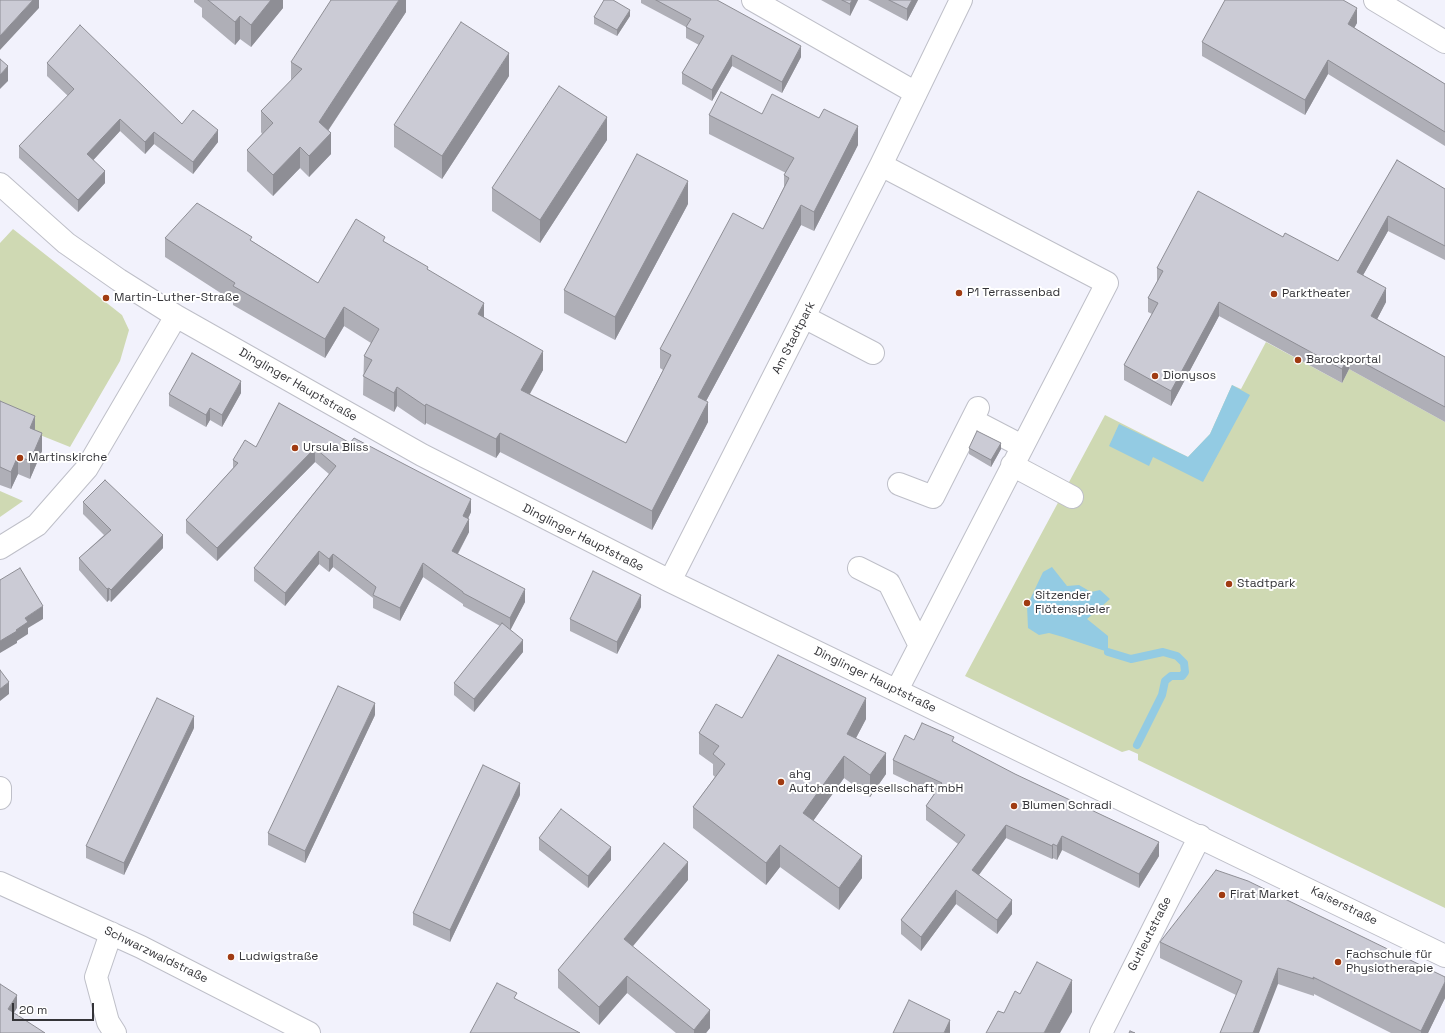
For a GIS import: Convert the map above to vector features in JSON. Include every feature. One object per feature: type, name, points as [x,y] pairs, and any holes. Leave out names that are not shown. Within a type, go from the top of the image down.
[{"type":"street","points":[[753,0],[916,93]]},
{"type":"street","name":"Am Stadtpark","points":[[670,581],[881,165],[961,0]]},
{"type":"street","points":[[1375,0],[1445,42]]},
{"type":"street","points":[[881,165],[1107,283],[919,644],[897,690]]},
{"type":"street","name":"Dinglinger Hauptstraße","points":[[0,184],[66,243],[119,280],[176,316],[422,455],[670,581],[897,690],[984,734],[1200,836]]},
{"type":"street","points":[[0,548],[37,525],[87,468],[176,316]]},
{"type":"street","points":[[804,317],[873,353]]},
{"type":"street","points":[[899,484],[933,497],[975,414],[1022,446]]},
{"type":"street","points":[[1012,465],[1072,497]]},
{"type":"street","points":[[859,568],[889,583],[919,644]]},
{"type":"street","points":[[0,788],[0,798]]},
{"type":"street","name":"Kaiserstraße","points":[[1200,836],[1445,956]]},
{"type":"street","name":"Gutleutstraße","points":[[1101,1033],[1200,836]]},
{"type":"street","name":"Schwarzwaldstraße","points":[[0,883],[111,933],[228,990],[310,1033]]},
{"type":"street","points":[[111,933],[96,977],[108,1022],[115,1033]]},
{"type":"green space","points":[[13,229],[122,315],[129,330],[120,361],[70,447],[0,419],[0,243]]},
{"type":"green space","name":"Stadtpark","points":[[1266,342],[1342,383],[1349,369],[1445,422],[1445,908],[1138,760],[1138,754],[1129,750],[1122,752],[965,676],[1105,415],[1188,457],[1210,434],[1232,385],[1241,389]]},
{"type":"green space","points":[[0,491],[23,501],[0,517]]},
{"type":"water","points":[[1232,385],[1250,395],[1203,482],[1153,457],[1149,466],[1109,446],[1119,424],[1188,457],[1210,434]]},
{"type":"water","points":[[1052,567],[1067,586],[1079,585],[1091,592],[1100,590],[1110,599],[1087,619],[1108,636],[1108,652],[1049,633],[1039,635],[1028,628],[1027,606],[1043,572]]},
{"type":"building","points":[[0,0],[33,0],[0,36]]},
{"type":"building","points":[[208,0],[271,0],[251,25],[240,16],[235,22]]},
{"type":"building","points":[[331,0],[399,0],[319,122],[331,133],[309,156],[300,147],[273,175],[247,150],[273,123],[261,111],[302,69],[291,62]]},
{"type":"building","points":[[604,0],[613,0],[630,10],[617,30],[594,17]]},
{"type":"building","points":[[656,0],[717,0],[801,46],[782,82],[732,55],[712,90],[682,73],[704,36],[686,27],[691,19]]},
{"type":"building","points":[[842,0],[852,0],[850,4]]},
{"type":"building","points":[[889,0],[912,0],[907,9]]},
{"type":"building","points":[[1225,0],[1343,0],[1357,8],[1348,24],[1445,84],[1445,132],[1328,60],[1305,100],[1202,42]]},
{"type":"building","points":[[461,22],[509,53],[442,156],[394,125]]},
{"type":"building","points":[[80,25],[182,124],[193,110],[218,130],[193,162],[154,132],[145,142],[120,119],[87,154],[105,171],[78,200],[19,146],[74,89],[47,63]]},
{"type":"building","points":[[0,59],[8,66],[0,75]]},
{"type":"building","points":[[559,86],[607,117],[540,220],[492,188]]},
{"type":"building","points":[[721,92],[762,114],[772,94],[819,118],[824,109],[858,126],[814,212],[801,205],[698,397],[708,402],[652,511],[500,433],[496,439],[426,404],[425,406],[397,387],[394,393],[363,376],[372,360],[364,356],[379,329],[344,307],[325,339],[233,286],[235,283],[165,238],[197,203],[252,237],[250,240],[318,283],[356,219],[385,237],[383,241],[428,267],[427,269],[484,303],[478,314],[543,351],[521,390],[626,443],[671,355],[660,349],[733,213],[763,229],[789,178],[784,175],[794,158],[709,115]]},
{"type":"building","points":[[637,154],[688,181],[615,317],[564,290]]},
{"type":"building","points":[[1397,160],[1445,189],[1445,246],[1388,216],[1357,272],[1386,288],[1371,316],[1445,357],[1445,407],[1349,355],[1342,369],[1219,302],[1171,391],[1124,365],[1158,303],[1148,298],[1163,271],[1157,268],[1198,191],[1283,237],[1285,233],[1338,261]]},
{"type":"building","points":[[192,353],[241,381],[222,415],[210,408],[206,415],[169,394]]},
{"type":"building","name":"Martinskirche","points":[[0,401],[35,416],[30,428],[42,433],[30,461],[18,456],[11,472],[0,467]]},
{"type":"building","points":[[279,403],[350,443],[354,438],[471,499],[463,516],[469,519],[452,551],[525,589],[510,618],[463,593],[423,563],[400,608],[373,595],[376,587],[333,554],[329,559],[319,551],[285,593],[254,568],[336,466],[315,448],[217,548],[186,520],[238,463],[233,460],[245,440],[256,447]]},
{"type":"building","points":[[977,431],[1001,443],[991,460],[969,448]]},
{"type":"building","points":[[105,480],[163,535],[111,590],[109,588],[107,589],[79,558],[111,530],[83,502]]},
{"type":"building","points":[[20,568],[43,606],[25,618],[28,622],[16,630],[17,631],[0,641],[0,580]]},
{"type":"building","points":[[593,571],[641,595],[617,642],[570,619]]},
{"type":"building","points":[[502,623],[523,640],[474,699],[454,683]]},
{"type":"building","name":"ahg Autohandelsgesellschaft mbH","points":[[778,655],[866,698],[847,734],[886,753],[870,775],[844,756],[803,813],[862,856],[839,888],[780,845],[766,863],[693,807],[725,764],[713,754],[719,746],[699,733],[716,704],[742,718]]},
{"type":"building","points":[[0,670],[9,682],[0,689]]},
{"type":"building","points":[[338,686],[375,703],[305,851],[268,833]]},
{"type":"building","points":[[157,698],[194,716],[124,863],[86,846]]},
{"type":"building","points":[[922,723],[954,737],[952,741],[1015,774],[1159,842],[1139,874],[1062,836],[1057,846],[1053,844],[1052,846],[1006,825],[972,870],[1012,900],[997,920],[956,890],[921,937],[901,920],[965,835],[926,806],[942,783],[893,760],[905,735],[914,740]]},
{"type":"building","points":[[483,765],[520,783],[450,930],[413,913]]},
{"type":"building","points":[[561,809],[611,847],[588,876],[539,838]]},
{"type":"building","points":[[664,843],[688,862],[624,939],[710,1010],[694,1030],[627,976],[599,1007],[558,970]]},
{"type":"building","points":[[1216,870],[1248,881],[1445,977],[1445,982],[1421,1031],[1313,977],[1314,979],[1278,968],[1253,1033],[1220,1033],[1242,981],[1160,942]]},
{"type":"building","points":[[1037,962],[1072,980],[1044,1033],[986,1033],[998,1011],[1004,1013],[1015,991],[1020,994]]},
{"type":"building","points":[[497,983],[517,993],[514,998],[580,1033],[470,1033]]},
{"type":"building","points":[[0,984],[17,995],[8,1009],[45,1033],[0,1033]]},
{"type":"building","points":[[909,1000],[950,1020],[944,1033],[893,1033]]},
{"type":"waterway","points":[[1108,652],[1131,659],[1163,652],[1177,656],[1184,663],[1185,672],[1182,676],[1171,676],[1165,681],[1162,695],[1137,745]]},
{"type":"place","name":"P1 Terrassenbad","points":[[959,293]]},
{"type":"place","name":"Parktheater","points":[[1274,294]]},
{"type":"place","name":"Martin-Luther-Straße","points":[[106,298]]},
{"type":"place","name":"Barockportal","points":[[1298,360]]},
{"type":"place","name":"Dionysos","points":[[1155,376]]},
{"type":"place","name":"Ursula Bliss","points":[[295,448]]},
{"type":"place","name":"Martinskirche","points":[[20,458]]},
{"type":"place","name":"Stadtpark","points":[[1229,584]]},
{"type":"place","name":"Sitzender Flötenspieler","points":[[1027,603]]},
{"type":"place","name":"ahg Autohandelsgesellschaft mbH","points":[[781,782]]},
{"type":"place","name":"Blumen Schradi","points":[[1014,806]]},
{"type":"place","name":"Firat Market","points":[[1222,895]]},
{"type":"place","name":"Ludwigstraße","points":[[231,957]]},
{"type":"place","name":"Fachschule für Physiotherapie","points":[[1338,962]]}]
